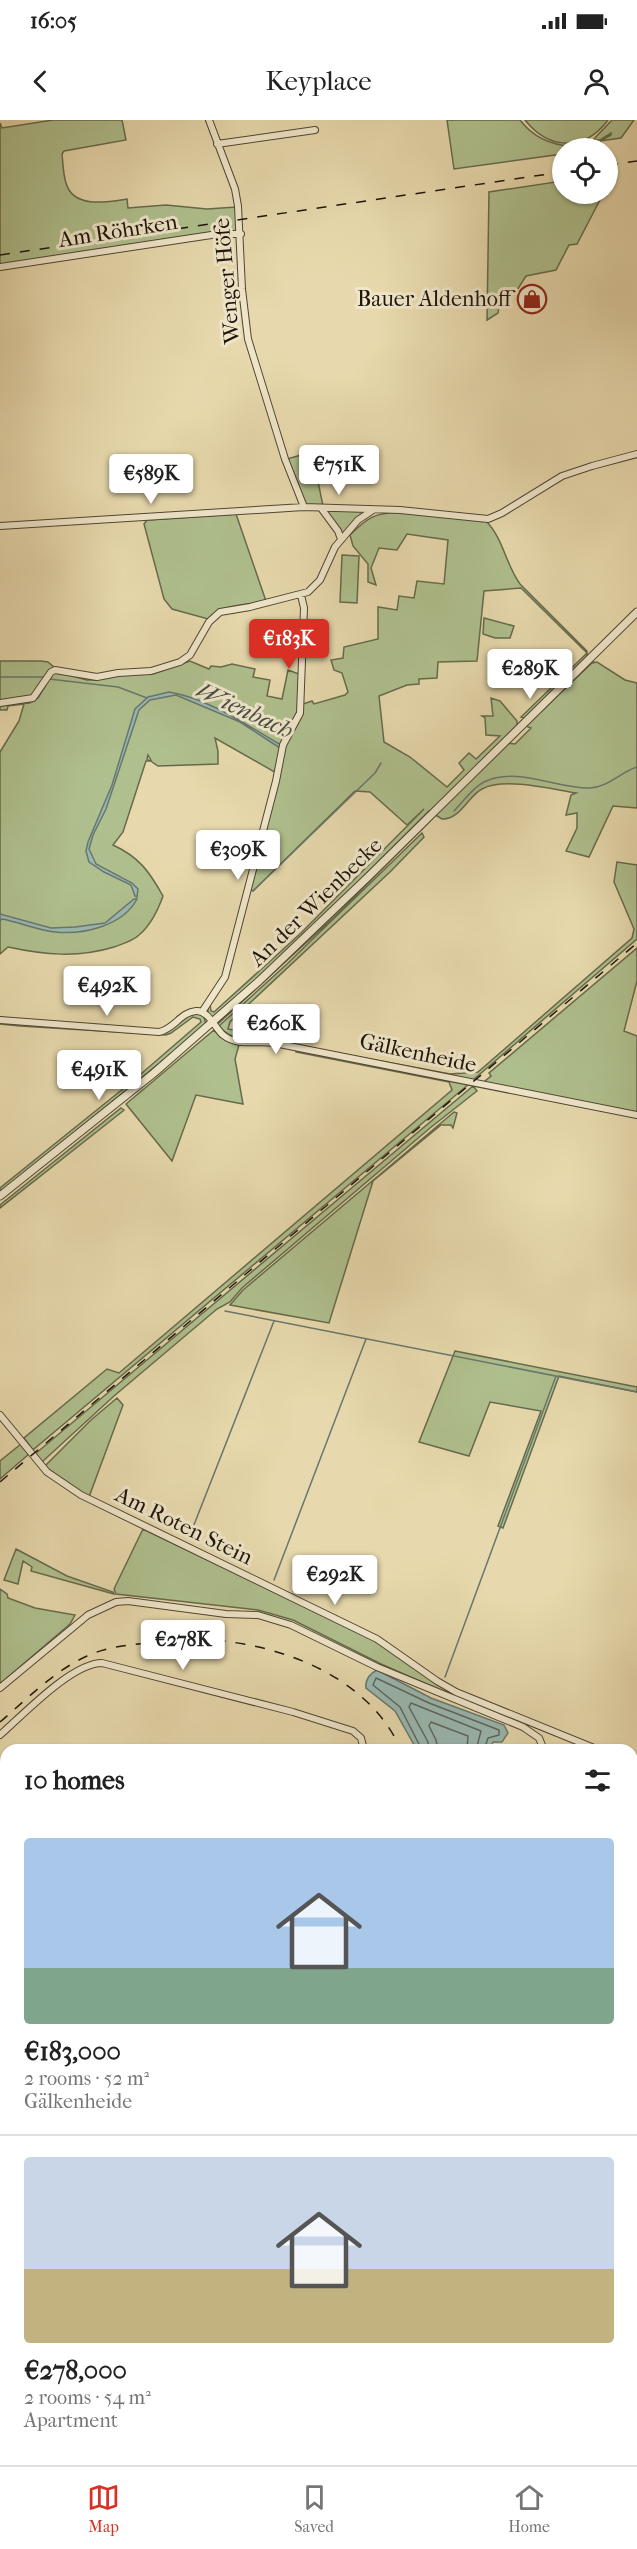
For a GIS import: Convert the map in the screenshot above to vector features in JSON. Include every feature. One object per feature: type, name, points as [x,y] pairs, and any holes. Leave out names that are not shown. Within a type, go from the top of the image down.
[{"type":"street","name":"Wenger Höfe","points":[[209,120],[235,189],[241,234],[242,289],[248,339],[285,459],[304,507]]},
{"type":"street","points":[[217,144],[315,130]]},
{"type":"street","name":"Am Röhrken","points":[[0,267],[218,234],[241,234]]},
{"type":"street","points":[[0,526],[304,507],[400,510],[488,519],[502,513],[562,476],[637,454]]},
{"type":"street","points":[[321,508],[338,531],[341,540]]},
{"type":"street","points":[[0,703],[33,698],[51,672],[55,670],[97,677],[151,671],[180,662],[190,655],[210,622],[220,612],[302,595],[320,580],[330,555],[341,540],[358,520],[374,510]]},
{"type":"street","points":[[0,1020],[159,1032],[169,1029],[189,1013],[202,1012],[223,982],[227,972],[276,781],[281,752],[301,708],[304,608],[302,595]]},
{"type":"street","name":"An der Wienbecke","points":[[0,1196],[212,1023],[305,939],[637,612]]},
{"type":"street","name":"Gälkenheide","points":[[202,1012],[223,1035],[234,1041],[274,1043],[637,1115]]},
{"type":"street","name":"Am Roten Stein","points":[[0,1415],[47,1472],[86,1498],[376,1639],[437,1682],[456,1692],[584,1744]]},
{"type":"street","points":[[0,1688],[88,1615],[108,1605],[128,1600],[226,1614],[258,1616],[291,1625],[377,1667],[524,1727],[539,1738],[542,1744]]},
{"type":"street","points":[[0,1735],[71,1674],[85,1666],[102,1663],[292,1712],[353,1731],[361,1738],[362,1744]]},
{"type":"green space","points":[[53,120],[122,120],[126,140],[64,151],[62,154],[66,183],[76,197],[92,202],[127,199],[128,208],[166,205],[207,209],[236,207],[238,231],[0,266],[0,123],[2,128]]},
{"type":"green space","points":[[447,120],[520,120],[530,131],[552,143],[552,155],[454,169]]},
{"type":"green space","points":[[525,120],[608,120],[588,138],[552,138],[552,140],[534,130]]},
{"type":"green space","points":[[612,120],[634,120],[621,138],[606,138],[611,133],[603,138],[595,138]]},
{"type":"green space","points":[[552,183],[552,204],[598,204],[577,244],[569,245],[556,270],[526,276],[514,295],[499,307],[498,313],[487,320],[489,192]]},
{"type":"green space","points":[[312,452],[323,506],[306,505],[287,459]]},
{"type":"green space","points":[[324,511],[364,511],[343,537]]},
{"type":"green space","points":[[400,512],[486,521],[497,535],[520,584],[587,653],[521,588],[484,591],[477,661],[438,662],[437,678],[419,679],[419,684],[407,685],[379,696],[384,742],[410,757],[447,787],[464,770],[459,763],[469,753],[476,759],[500,736],[486,735],[485,718],[482,716],[493,716],[491,698],[500,701],[517,721],[517,726],[507,743],[515,744],[531,728],[526,726],[594,661],[593,663],[597,662],[625,680],[637,683],[637,808],[613,806],[589,857],[566,851],[577,828],[577,813],[566,815],[571,795],[576,793],[528,785],[503,784],[477,792],[454,816],[442,819],[429,811],[296,944],[216,1016],[212,1017],[208,1014],[208,1006],[226,980],[210,1004],[211,1011],[214,1012],[301,933],[424,809],[407,825],[370,792],[355,791],[253,891],[250,889],[280,775],[215,738],[218,764],[158,766],[148,755],[147,759],[150,761],[146,761],[123,832],[113,845],[137,860],[153,879],[163,896],[147,927],[134,939],[114,947],[87,953],[48,953],[8,947],[0,954],[0,752],[19,721],[24,704],[8,706],[7,710],[0,710],[0,705],[30,703],[30,698],[0,701],[0,661],[48,662],[61,673],[87,680],[123,674],[153,674],[190,661],[209,669],[211,666],[221,667],[232,664],[255,669],[253,677],[270,680],[267,696],[282,699],[288,670],[299,674],[299,711],[292,726],[296,727],[301,718],[303,704],[312,701],[314,704],[345,695],[348,692],[342,673],[334,670],[331,660],[343,658],[344,647],[378,639],[378,607],[397,610],[399,596],[414,598],[417,581],[444,584],[448,540],[407,534],[397,550],[379,548],[371,568],[376,585],[368,582],[368,564],[353,546],[350,535],[372,517],[384,513]]},
{"type":"green space","points":[[236,514],[266,601],[220,610],[208,619],[172,609],[164,599],[144,524],[147,520]]},
{"type":"green space","points":[[342,555],[359,556],[357,603],[340,602]]},
{"type":"green space","points":[[484,618],[514,626],[510,638],[495,638],[483,634]]},
{"type":"green space","points":[[587,653],[587,657],[525,718],[521,717]]},
{"type":"green space","points":[[432,819],[334,917],[219,1023],[219,1021],[293,954]]},
{"type":"green space","points":[[422,833],[424,837],[391,871],[230,1022],[228,1029],[294,1042],[292,1044],[243,1040],[234,1037],[219,1026],[287,964]]},
{"type":"green space","points":[[617,862],[637,865],[637,939],[473,1080],[296,1045],[450,1074],[478,1072],[632,938],[634,929],[614,882]]},
{"type":"green space","points":[[637,948],[637,981],[624,1031],[637,1036],[637,1112],[486,1083],[485,1081],[491,1076],[489,1073]]},
{"type":"green space","points":[[192,1013],[204,1017],[206,1025],[0,1193],[0,1188],[134,1080],[201,1022],[200,1019],[193,1017],[166,1035],[20,1026],[0,1024],[0,1021],[153,1033]]},
{"type":"green space","points":[[214,1030],[220,1037],[239,1045],[235,1059],[243,1104],[196,1095],[172,1161],[126,1104]]},
{"type":"green space","points":[[297,1050],[469,1084],[32,1449],[24,1438],[107,1369],[119,1373],[452,1090],[449,1082],[296,1052]]},
{"type":"green space","points":[[473,1086],[477,1091],[430,1128],[242,1288],[230,1302],[217,1309],[114,1396],[42,1462],[35,1454]]},
{"type":"green space","points":[[121,1108],[124,1110],[0,1208],[0,1205]]},
{"type":"green space","points":[[454,1112],[457,1113],[453,1128],[451,1125],[441,1125],[373,1181],[329,1323],[230,1305],[243,1290]]},
{"type":"green space","points":[[455,1351],[637,1387],[637,1392],[559,1376],[503,1528],[498,1526],[541,1411],[490,1402],[469,1456],[419,1442]]},
{"type":"green space","points":[[117,1398],[123,1405],[89,1497],[47,1468],[46,1465],[91,1420]]},
{"type":"green space","points":[[21,1444],[29,1454],[0,1479],[0,1461]]},
{"type":"green space","points":[[143,1529],[380,1643],[450,1691],[449,1694],[381,1664],[293,1620],[258,1610],[116,1594],[114,1589]]},
{"type":"green space","points":[[16,1549],[67,1576],[114,1594],[31,1571],[32,1567],[23,1561],[18,1584],[4,1580]]},
{"type":"green space","points":[[0,1589],[7,1594],[8,1598],[35,1608],[75,1615],[70,1624],[0,1684]]},
{"type":"water","points":[[169,692],[199,700],[241,721],[281,745],[280,748],[240,722],[176,695],[150,700],[139,710],[106,809],[89,849],[96,864],[132,883],[138,889],[137,897],[131,885],[89,862],[86,851],[112,785],[135,709],[148,697]]},
{"type":"water","points":[[137,899],[131,908],[112,922],[78,932],[55,932],[2,919],[0,921],[0,914],[51,928],[105,923]]},
{"type":"water","points":[[377,1670],[431,1698],[504,1725],[508,1733],[502,1742],[492,1744],[414,1744],[395,1711],[366,1688],[368,1677]]},
{"type":"waterway","points":[[0,677],[43,677]]},
{"type":"waterway","points":[[49,679],[118,687],[147,698]]},
{"type":"waterway","points":[[32,702],[38,698],[46,685]]},
{"type":"waterway","points":[[0,706],[24,703]]},
{"type":"waterway","points":[[253,891],[375,773],[381,763]]},
{"type":"waterway","name":"Wienbach","points":[[454,811],[472,791],[484,782],[497,778],[524,777],[590,788],[603,785],[637,767]]},
{"type":"waterway","points":[[225,1311],[637,1392]]},
{"type":"waterway","points":[[190,1535],[274,1321]]},
{"type":"waterway","points":[[274,1580],[366,1339]]},
{"type":"waterway","points":[[445,1677],[556,1376]]},
{"type":"railway","points":[[618,164],[637,161]]},
{"type":"railway","points":[[0,255],[552,173]]},
{"type":"railway","points":[[0,1482],[637,943]]},
{"type":"railway","points":[[0,1722],[52,1677],[96,1652],[134,1644],[213,1640],[269,1650],[323,1671],[347,1686],[369,1704],[387,1725],[398,1744]]},
{"type":"place","name":"Bauer Aldenhoff","points":[[532,299]]}]
